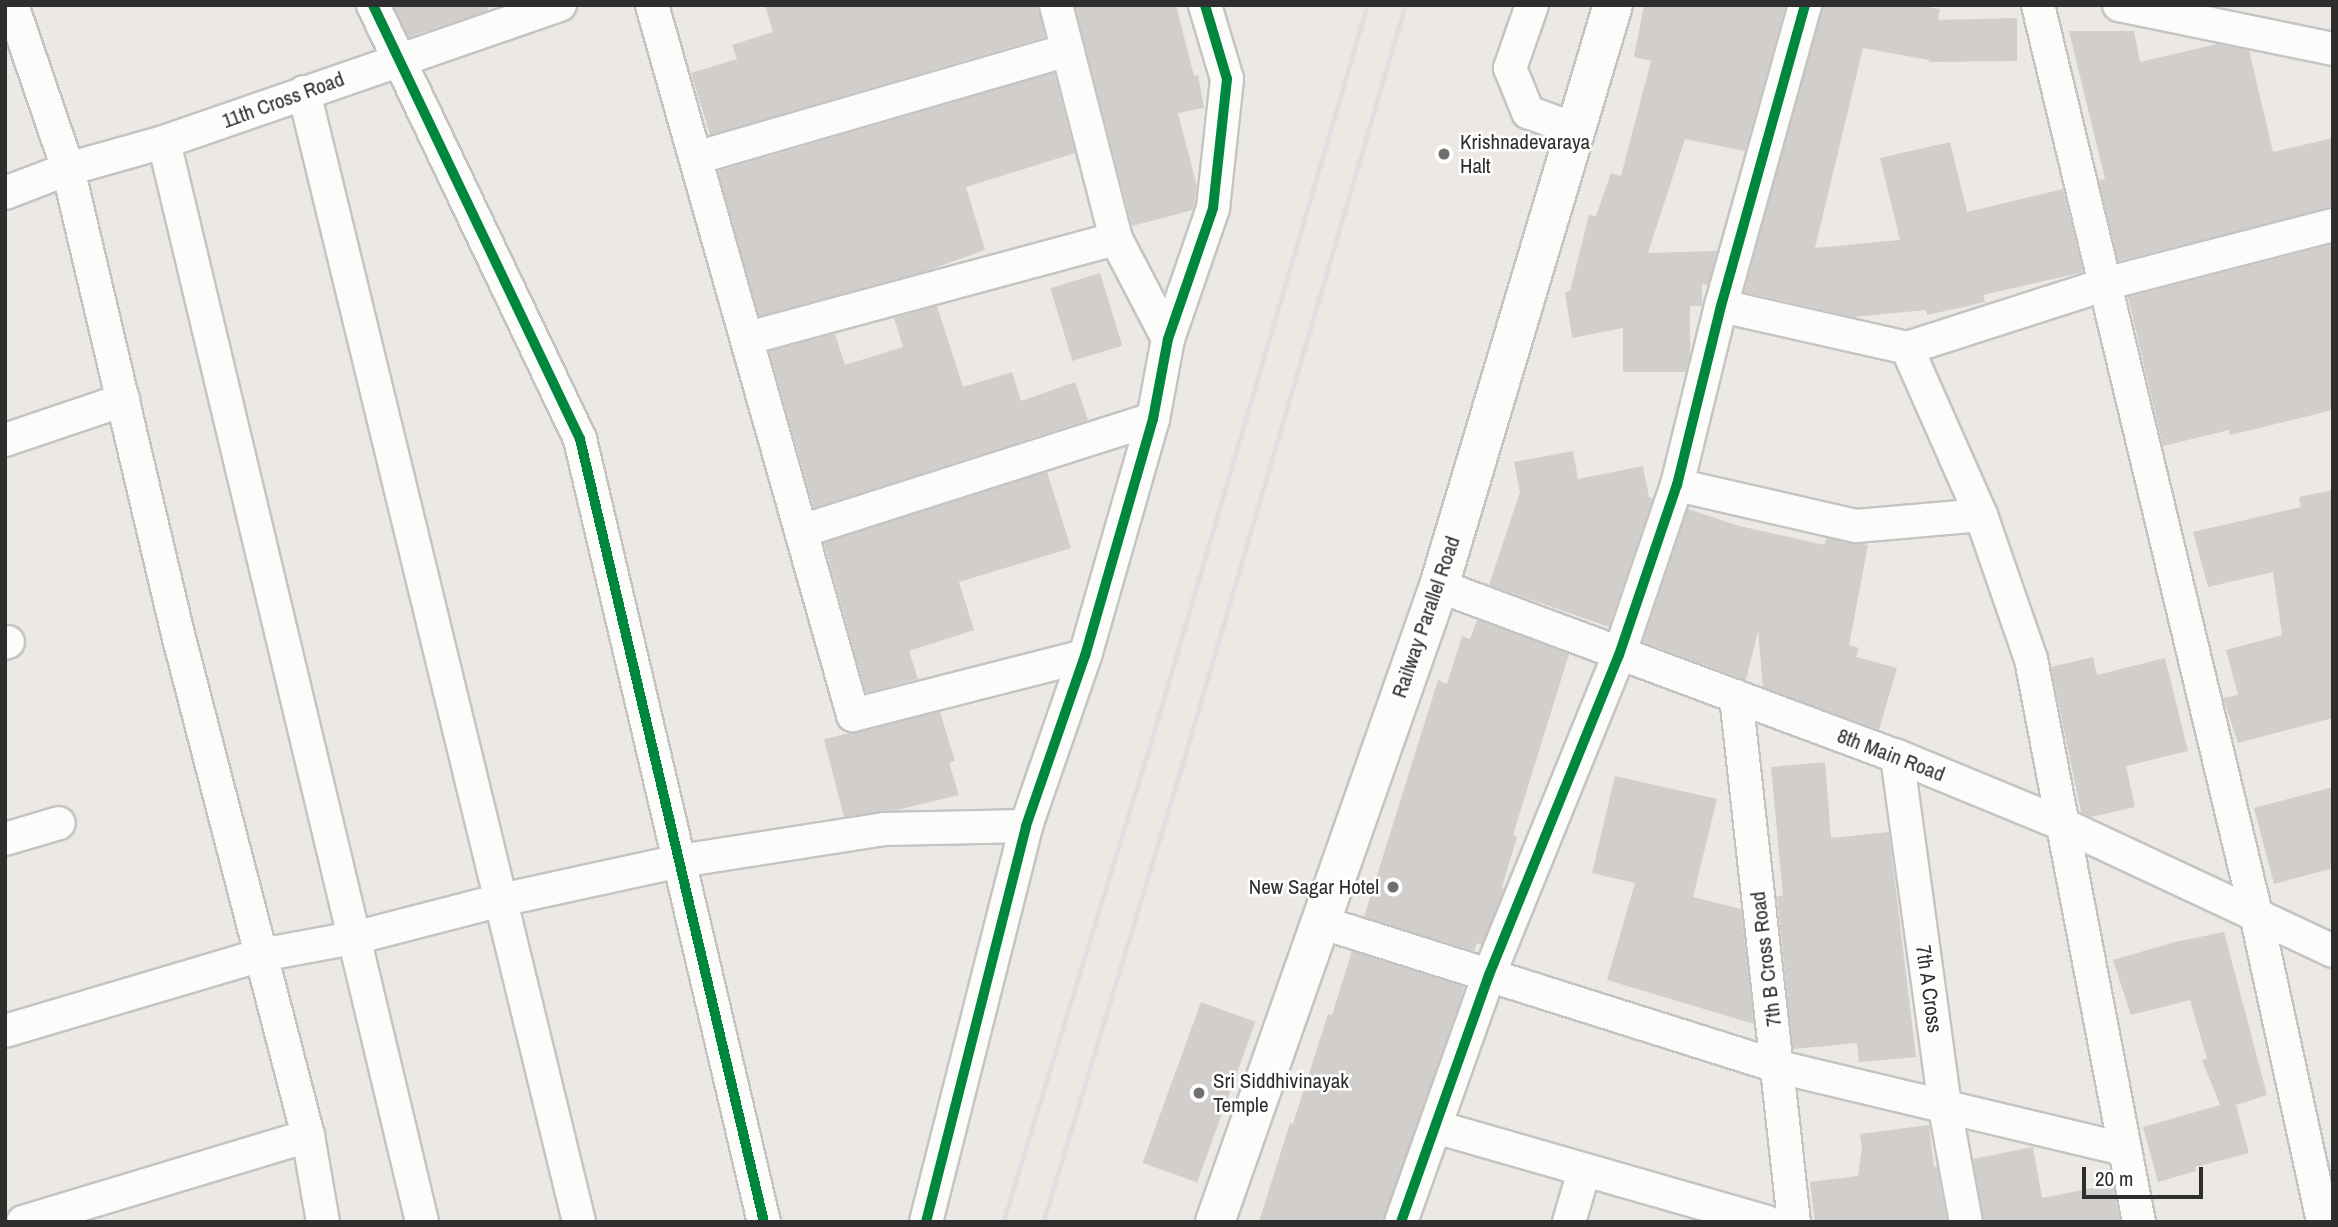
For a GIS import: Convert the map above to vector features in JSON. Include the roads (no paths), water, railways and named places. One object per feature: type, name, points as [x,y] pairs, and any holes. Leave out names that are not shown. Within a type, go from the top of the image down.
[{"type":"street","points":[[12,5],[68,169],[180,642],[308,1136],[323,1222]]},
{"type":"street","points":[[373,5],[401,58],[580,439],[764,1222]]},
{"type":"street","name":"11th Cross Road","points":[[5,193],[68,169],[164,142],[561,5]]},
{"type":"street","points":[[652,5],[853,715],[1084,656]]},
{"type":"street","points":[[1056,5],[1116,239],[1168,339]]},
{"type":"street","points":[[926,1222],[1026,826],[1084,656],[1153,419],[1168,339],[1213,208],[1227,79],[1205,5]]},
{"type":"street","points":[[1532,5],[1510,68],[1528,112],[1577,130]]},
{"type":"street","name":"Railway Parallel Road","points":[[1215,1222],[1439,586],[1614,5]]},
{"type":"street","points":[[1401,1222],[1489,975],[1619,654],[1677,485],[1721,306],[1804,5]]},
{"type":"street","points":[[2038,5],[2256,915],[2323,1222]]},
{"type":"street","points":[[2119,5],[2333,49]]},
{"type":"street","points":[[696,158],[1068,50]]},
{"type":"street","points":[[304,92],[579,1222]]},
{"type":"street","points":[[164,142],[422,1222]]},
{"type":"street","points":[[1721,306],[1907,348],[2106,286],[2333,225]]},
{"type":"street","points":[[748,338],[1116,239]]},
{"type":"street","points":[[1907,348],[1981,515],[2031,659],[2139,1222]]},
{"type":"street","points":[[5,440],[122,400]]},
{"type":"street","points":[[802,531],[1153,419]]},
{"type":"street","points":[[1677,485],[1856,526],[1981,515]]},
{"type":"street","name":"8th Main Road","points":[[1439,586],[1897,756],[2064,825],[2333,951]]},
{"type":"street","name":"7th B Cross Road","points":[[1736,696],[1794,1222]]},
{"type":"street","name":"7th A Cross","points":[[1897,756],[1945,1108],[1966,1222]]},
{"type":"street","points":[[5,839],[59,823]]},
{"type":"street","points":[[5,1031],[261,954],[354,938],[501,900],[680,861],[885,829],[1026,826]]},
{"type":"street","points":[[1320,922],[1779,1067],[2124,1149]]},
{"type":"street","points":[[1436,1127],[1768,1222]]},
{"type":"street","points":[[23,1222],[308,1136]]},
{"type":"street","points":[[1569,1222],[1584,1171]]},
{"type":"railway","points":[[1003,1222],[1147,755],[1367,5]]},
{"type":"railway","points":[[1043,1222],[1180,772],[1405,5]]},
{"type":"place","name":"Krishnadevaraya Halt","points":[[1444,154]]},
{"type":"place","name":"New Sagar Hotel","points":[[1393,887]]},
{"type":"place","name":"Sri Siddhivinayak Temple","points":[[1199,1093]]}]
